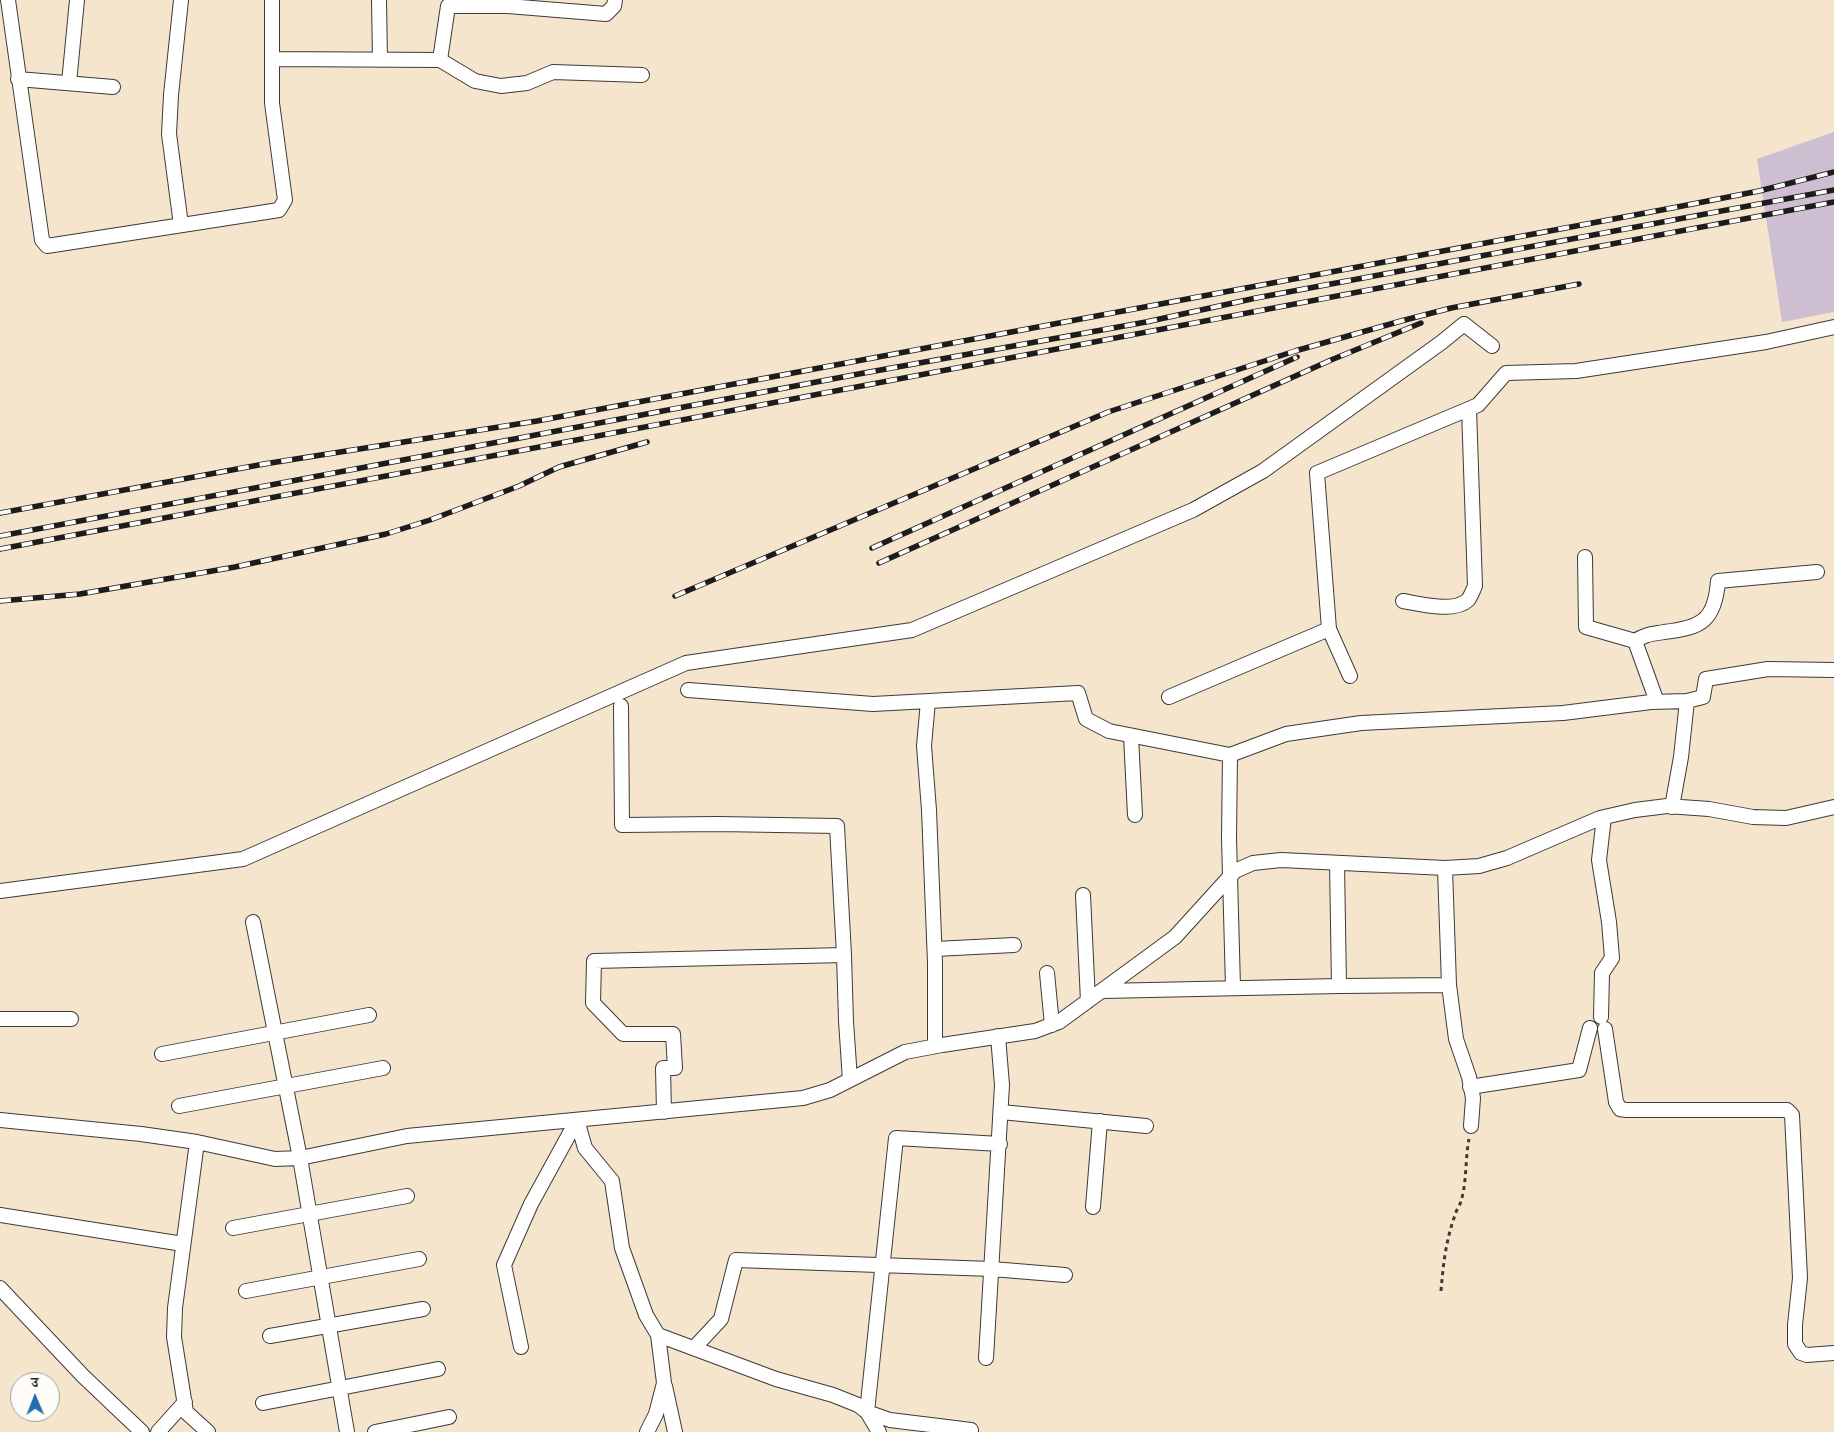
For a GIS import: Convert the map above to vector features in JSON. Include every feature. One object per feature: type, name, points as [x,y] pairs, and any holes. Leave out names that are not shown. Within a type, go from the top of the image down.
[{"type":"street","points":[[8,0],[42,240],[47,246],[279,210],[285,200],[272,103],[272,0]]},
{"type":"street","points":[[69,83],[77,0]]},
{"type":"street","points":[[181,0],[169,134],[181,225]]},
{"type":"street","points":[[379,0],[380,60]]},
{"type":"street","points":[[440,60],[448,6],[508,6],[606,14],[614,6],[615,0]]},
{"type":"street","points":[[0,51],[14,52]]},
{"type":"street","points":[[272,60],[440,60],[475,81],[501,86],[527,83],[553,72],[642,75]]},
{"type":"street","points":[[18,79],[113,88]]},
{"type":"street","points":[[0,891],[243,859],[686,663],[912,630],[1193,510],[1263,471],[1442,342],[1464,324],[1492,346]]},
{"type":"street","points":[[1350,676],[1329,628],[1317,473],[1478,405],[1506,373],[1576,371],[1766,342],[1834,327]]},
{"type":"street","points":[[1403,601],[1436,606],[1459,606],[1469,598],[1474,586],[1469,409]]},
{"type":"street","points":[[1585,557],[1586,627],[1635,641],[1644,635],[1694,627],[1710,614],[1716,599],[1718,580],[1817,572]]},
{"type":"street","points":[[1169,697],[1329,628]]},
{"type":"street","points":[[1635,641],[1658,702]]},
{"type":"street","points":[[688,690],[873,704],[1078,693],[1086,719],[1108,731],[1230,755],[1286,734],[1362,723],[1563,713],[1658,702],[1687,701],[1703,697],[1706,679],[1768,668],[1834,670]]},
{"type":"street","points":[[928,701],[924,746],[929,810],[935,948],[935,1046]]},
{"type":"street","points":[[1672,807],[1681,757],[1687,701]]},
{"type":"street","points":[[621,706],[622,825],[837,826],[850,1080]]},
{"type":"street","points":[[1132,736],[1134,815]]},
{"type":"street","points":[[1230,755],[1228,838],[1233,988]]},
{"type":"street","points":[[0,1120],[141,1134],[197,1142],[275,1159],[300,1158],[407,1136],[802,1098],[830,1090],[905,1052],[1036,1031],[1059,1022],[1175,937],[1236,871],[1253,863],[1281,860],[1446,868],[1479,866],[1506,858],[1604,817],[1635,810],[1672,807],[1709,810],[1753,817],[1786,818],[1834,808]]},
{"type":"street","points":[[1604,817],[1600,860],[1612,958],[1602,974],[1603,1023],[1616,1102],[1620,1109],[1626,1110],[1787,1110],[1792,1115],[1800,1278],[1795,1318],[1795,1344],[1801,1353],[1808,1355],[1834,1353]]},
{"type":"street","points":[[1337,863],[1339,986]]},
{"type":"street","points":[[1446,868],[1450,985],[1456,1040],[1469,1077],[1473,1098],[1471,1126]]},
{"type":"street","points":[[1083,896],[1088,1001]]},
{"type":"street","points":[[253,922],[300,1158],[347,1432]]},
{"type":"street","points":[[935,948],[1014,945]]},
{"type":"street","points":[[664,1112],[663,1068],[675,1068],[673,1034],[623,1034],[592,1003],[594,961],[844,955]]},
{"type":"street","points":[[1047,973],[1052,1024]]},
{"type":"street","points":[[1103,991],[1450,985]]},
{"type":"street","points":[[162,1054],[369,1015]]},
{"type":"street","points":[[0,1019],[71,1019]]},
{"type":"street","points":[[1470,1087],[1579,1070],[1590,1028],[1593,1033],[1599,1034],[1603,1023]]},
{"type":"street","points":[[986,1358],[1000,1144],[1002,1085],[998,1036]]},
{"type":"street","points":[[179,1106],[383,1068]]},
{"type":"street","points":[[1001,1112],[1146,1126]]},
{"type":"street","points":[[577,1120],[585,1148],[612,1181],[622,1248],[646,1315],[658,1335],[664,1383],[675,1432]]},
{"type":"street","points":[[521,1347],[504,1265],[531,1204],[577,1120]]},
{"type":"street","points":[[1092,1207],[1100,1121]]},
{"type":"street","points":[[879,1432],[867,1412],[896,1138],[1000,1144]]},
{"type":"street","points":[[197,1142],[175,1308],[174,1337],[186,1412],[208,1432]]},
{"type":"street","points":[[233,1228],[408,1196]]},
{"type":"street","points":[[0,1215],[183,1244]]},
{"type":"street","points":[[246,1291],[419,1259]]},
{"type":"street","points":[[694,1348],[720,1319],[736,1260],[992,1268],[1065,1274]]},
{"type":"street","points":[[0,1288],[83,1376],[138,1430]]},
{"type":"street","points":[[270,1336],[423,1309]]},
{"type":"street","points":[[658,1335],[776,1379],[858,1405],[867,1412],[890,1420],[972,1430],[971,1432]]},
{"type":"street","points":[[263,1403],[438,1369]]},
{"type":"street","points":[[647,1432],[656,1414],[664,1383]]},
{"type":"street","points":[[158,1432],[185,1402]]},
{"type":"street","points":[[375,1432],[448,1417]]},
{"type":"path","points":[[1441,1291],[1447,1244],[1464,1186],[1471,1126]]},
{"type":"shaded area","points":[[1834,132],[1834,312],[1782,322],[1757,159]]},
{"type":"railway","points":[[0,513],[264,464],[537,421],[1672,208],[1759,191],[1834,172]]},
{"type":"railway","points":[[0,536],[864,373],[1146,322],[1256,298],[1834,190]]},
{"type":"railway","points":[[0,549],[1834,202]]},
{"type":"railway","points":[[675,596],[1108,412],[1295,351],[1401,321],[1451,308],[1579,284]]},
{"type":"railway","points":[[879,563],[1331,360],[1421,323]]},
{"type":"railway","points":[[872,548],[1297,357]]},
{"type":"railway","points":[[0,601],[80,594],[235,567],[386,534],[430,520],[519,486],[559,467],[647,442]]}]
